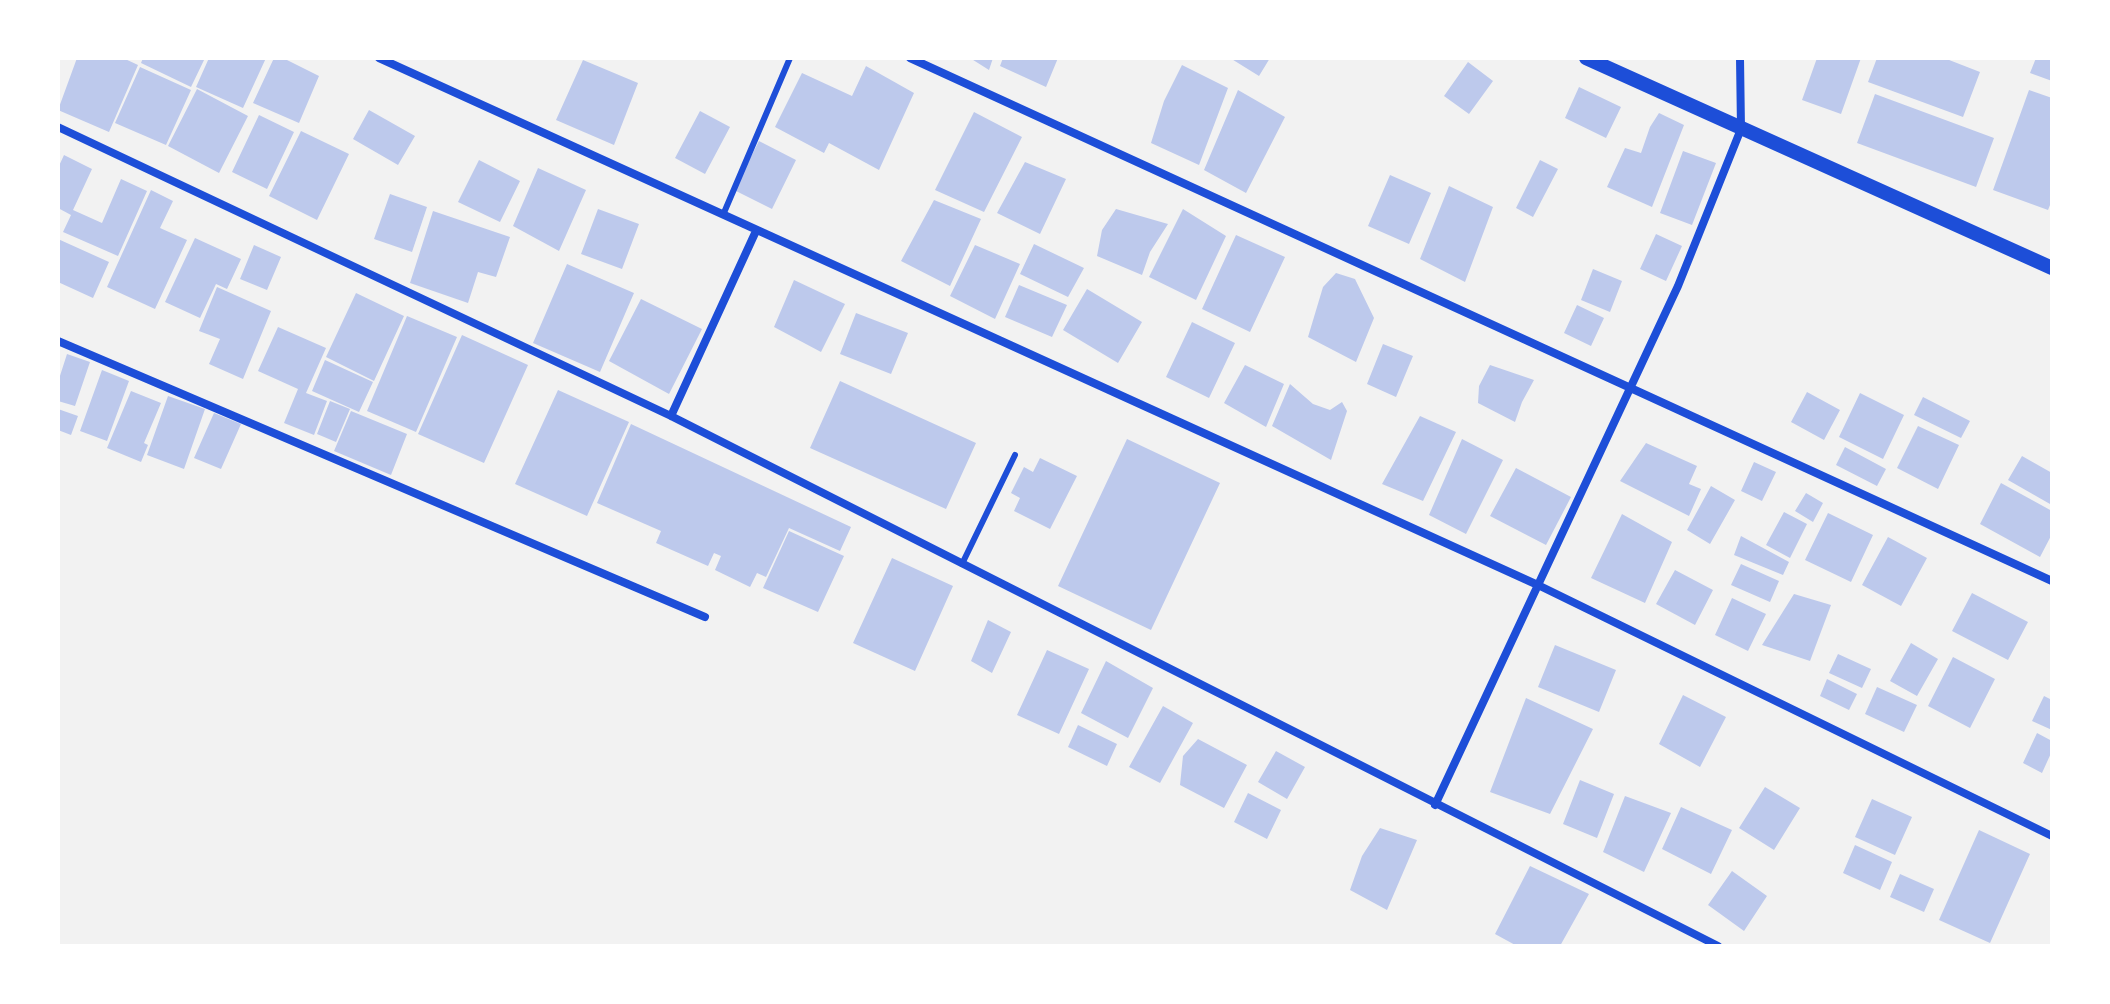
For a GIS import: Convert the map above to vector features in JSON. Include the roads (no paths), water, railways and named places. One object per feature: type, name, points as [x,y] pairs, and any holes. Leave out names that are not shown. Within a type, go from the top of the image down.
[{"type":"street","points":[[379,58],[1540,586],[2052,836]]},
{"type":"street","points":[[910,58],[2052,581]]},
{"type":"street","points":[[1586,58],[2052,268]]},
{"type":"street","points":[[1435,805],[1678,286],[1741,129],[1740,58]]},
{"type":"street","points":[[58,127],[671,416],[1718,946]]},
{"type":"street","points":[[671,416],[756,231]]},
{"type":"street","points":[[58,341],[705,617]]},
{"type":"lane","points":[[723,215],[790,58]]},
{"type":"lane","points":[[962,564],[1015,455]]}]
